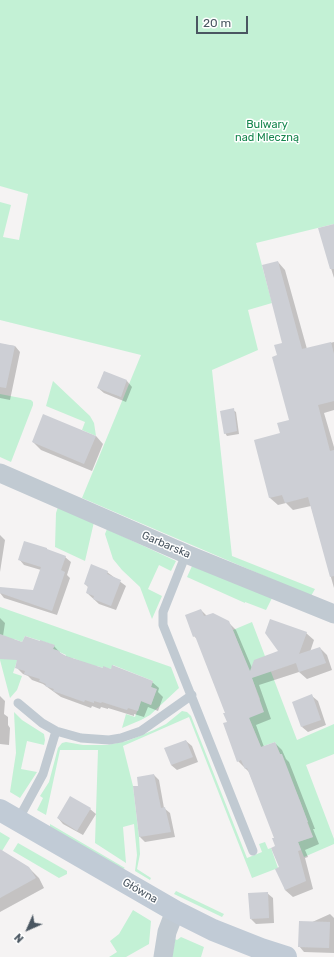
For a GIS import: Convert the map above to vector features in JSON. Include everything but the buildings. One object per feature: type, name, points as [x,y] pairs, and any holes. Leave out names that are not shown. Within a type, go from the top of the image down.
[{"type":"street","name":"Garbarska","points":[[0,473],[186,554],[334,614]]},
{"type":"street","name":"Główna","points":[[9,815],[175,911],[220,933],[286,957]]},
{"type":"street","points":[[163,957],[166,932],[175,911]]},
{"type":"lane","points":[[186,554],[163,612],[163,625],[254,851]]},
{"type":"lane","points":[[18,704],[42,723],[56,731],[81,738],[109,740],[121,738],[142,731],[192,695]]},
{"type":"lane","points":[[9,815],[43,774],[56,731]]},
{"type":"green space","name":"Bulwary nad Mleczną","points":[[0,0],[334,0],[334,224],[256,243],[272,303],[248,310],[258,350],[212,370],[232,556],[315,589],[311,596],[82,498],[141,355],[0,320],[0,202],[11,205],[3,237],[19,240],[28,194],[0,186]]},
{"type":"green space","points":[[53,381],[90,416],[94,423],[96,436],[82,430],[85,422],[46,406]]},
{"type":"green space","points":[[0,394],[31,400],[33,402],[11,462],[0,457]]},
{"type":"green space","points":[[58,507],[94,522],[85,561],[55,547],[56,513]]},
{"type":"green space","points":[[107,529],[176,561],[171,571],[159,565],[148,589],[162,596],[152,619],[140,587],[113,559],[105,534]]},
{"type":"green space","points":[[192,566],[272,598],[266,610],[245,603],[187,577]]},
{"type":"green space","points":[[0,607],[171,667],[179,688],[150,715],[122,728],[126,714],[135,717],[141,701],[151,705],[156,690],[151,687],[153,681],[113,665],[111,669],[97,666],[96,668],[73,658],[65,657],[66,655],[53,649],[54,645],[25,636],[22,642],[14,639],[8,654],[18,658],[13,673],[22,676],[17,690],[10,698],[0,660]]},
{"type":"green space","points":[[252,622],[297,740],[334,724],[334,754],[306,765],[334,839],[334,844],[304,857],[298,842],[313,837],[300,801],[275,742],[261,747],[249,718],[260,699],[233,630]]},
{"type":"green space","points":[[182,711],[187,712],[191,716],[247,858],[262,852],[259,844],[265,842],[268,849],[271,848],[278,868],[252,878],[189,717],[123,746],[133,786],[139,837],[140,854],[137,869],[151,878],[150,880],[135,871],[137,855],[134,824],[123,827],[126,863],[95,843],[98,750],[60,750],[46,815],[37,810],[43,798],[40,796],[49,782],[58,748],[62,743],[107,745],[127,741],[166,724]]},
{"type":"green space","points":[[14,712],[22,720],[44,734],[45,740],[44,745],[27,741],[21,769],[37,772],[20,798],[10,792],[16,753]]},
{"type":"green space","points":[[50,824],[125,868],[121,870],[50,829]]},
{"type":"green space","points":[[0,832],[10,838],[2,851],[0,849]]},
{"type":"green space","points":[[18,843],[67,871],[67,874],[59,878],[13,851]]},
{"type":"green space","points":[[176,891],[224,914],[222,917],[174,894]]},
{"type":"green space","points":[[133,910],[151,921],[149,944],[126,957],[109,957],[117,952],[110,941],[119,934]]},
{"type":"green space","points":[[181,937],[204,947],[201,957],[172,957],[175,939],[177,940]]}]
